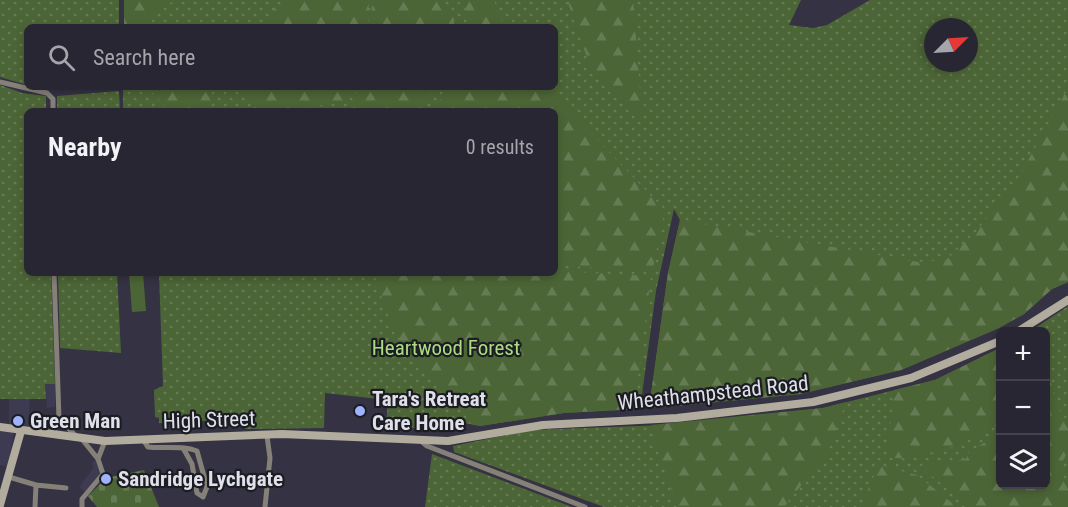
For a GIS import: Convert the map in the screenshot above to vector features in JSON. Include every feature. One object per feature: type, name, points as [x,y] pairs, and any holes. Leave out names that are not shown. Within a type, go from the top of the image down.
[{"type":"main road","points":[[1025,327],[1068,300]]},
{"type":"main road","name":"Wheathampstead Road","points":[[420,440],[454,440],[543,425],[677,418],[813,402],[911,378],[996,343]]},
{"type":"main road","name":"High Street","points":[[0,427],[105,441],[144,441],[228,435],[312,435],[420,440]]},
{"type":"main road","points":[[0,505],[21,431]]},
{"type":"street","points":[[0,82],[24,88]]},
{"type":"street","points":[[34,90],[47,93],[53,99],[53,108]]},
{"type":"street","points":[[53,434],[59,419],[54,276]]},
{"type":"street","points":[[59,419],[98,459],[103,474],[82,499],[82,507]]},
{"type":"street","points":[[265,507],[270,458],[267,436]]},
{"type":"street","points":[[420,440],[427,446],[585,507]]},
{"type":"street","points":[[98,459],[105,441]]},
{"type":"street","points":[[144,441],[148,447],[183,448],[195,449],[200,454],[207,488],[203,497],[197,493],[192,464],[183,448]]},
{"type":"street","points":[[9,477],[36,485],[66,488]]},
{"type":"street","points":[[35,507],[36,485]]},
{"type":"shaded area","points":[[45,384],[55,384],[55,407],[47,408]]},
{"type":"shaded area","points":[[9,399],[30,399],[28,426],[9,424]]},
{"type":"shaded area","points":[[0,431],[14,432],[8,467],[0,465]]},
{"type":"shaded area","points":[[96,459],[101,474],[85,492],[79,487],[94,467],[91,464]]},
{"type":"green space","points":[[0,0],[119,0],[119,24],[24,24],[24,84],[0,77]]},
{"type":"green space","name":"Heartwood Forest","points":[[124,0],[801,0],[789,25],[813,28],[827,25],[870,0],[1068,0],[1068,282],[1052,289],[1024,314],[1001,327],[996,327],[996,329],[901,370],[800,394],[655,408],[650,401],[668,273],[680,220],[674,209],[656,291],[640,409],[564,413],[480,426],[464,423],[432,429],[386,427],[388,400],[325,393],[324,428],[246,429],[229,422],[218,421],[159,423],[159,418],[155,417],[154,390],[163,386],[159,276],[558,276],[558,108],[123,108],[123,90],[558,90],[558,24],[124,24]]},
{"type":"green space","points":[[124,0],[174,0],[145,24],[124,24]]},
{"type":"green space","points":[[293,0],[370,0],[365,24],[267,24],[275,7]]},
{"type":"green space","points":[[374,0],[439,0],[454,19],[454,24],[368,24]]},
{"type":"green space","points":[[457,0],[494,0],[503,24],[469,24],[467,11]]},
{"type":"green space","points":[[567,0],[633,0],[642,117],[590,66]]},
{"type":"green space","points":[[0,85],[22,93],[46,96],[46,108],[24,108],[24,276],[51,276],[55,384],[45,384],[46,399],[0,399]]},
{"type":"green space","points":[[1068,88],[1068,282],[1052,289],[1024,314],[1001,327],[996,327],[996,329],[901,370],[800,394],[655,408],[650,401],[668,273],[680,220],[918,262],[946,260],[974,234],[1015,184]]},
{"type":"green space","points":[[150,90],[212,90],[212,108],[167,108]]},
{"type":"green space","points":[[244,90],[352,90],[349,101],[344,103],[288,108],[253,108]]},
{"type":"green space","points":[[357,90],[432,90],[422,108],[353,108]]},
{"type":"green space","points":[[446,90],[549,90],[665,210],[652,272],[558,265],[558,108],[436,108]]},
{"type":"green space","points":[[119,91],[120,108],[57,108],[57,96]]},
{"type":"green space","name":"Heartwood Forest","points":[[558,271],[651,276],[634,409],[564,413],[480,426],[467,423],[465,404],[429,377],[415,361],[399,338],[382,300],[375,276],[558,276]]},
{"type":"green space","points":[[58,276],[117,276],[121,353],[60,348]]},
{"type":"green space","points":[[129,276],[143,276],[146,311],[132,312]]},
{"type":"green space","points":[[1068,306],[1068,507],[604,507],[454,452],[453,446],[531,430],[665,425],[823,408],[935,380],[996,350],[996,489],[1050,489],[1050,327],[1037,327]]},
{"type":"green space","points":[[996,350],[996,426],[960,444],[932,454],[902,458],[887,457],[894,390],[935,380]]},
{"type":"green space","points":[[1050,378],[1054,395],[1050,397]]},
{"type":"green space","points":[[846,402],[829,450],[784,507],[677,507],[651,425],[823,408]]},
{"type":"green space","points":[[1053,402],[1068,422],[1068,452],[1059,467],[1068,485],[1068,507],[971,507],[919,466],[966,459],[969,452],[996,435],[996,489],[1050,489],[1050,404]]},
{"type":"green space","points":[[432,454],[572,507],[425,507]]},
{"type":"green space","points":[[878,465],[917,475],[957,507],[861,507]]},
{"type":"green space","points":[[144,470],[159,507],[97,507],[88,496],[106,478]]},
{"type":"place","name":"Tara's Retreat Care Home","points":[[360,411]]},
{"type":"place","name":"Green Man","points":[[18,421]]},
{"type":"place","name":"Sandridge Lychgate","points":[[106,479]]}]
